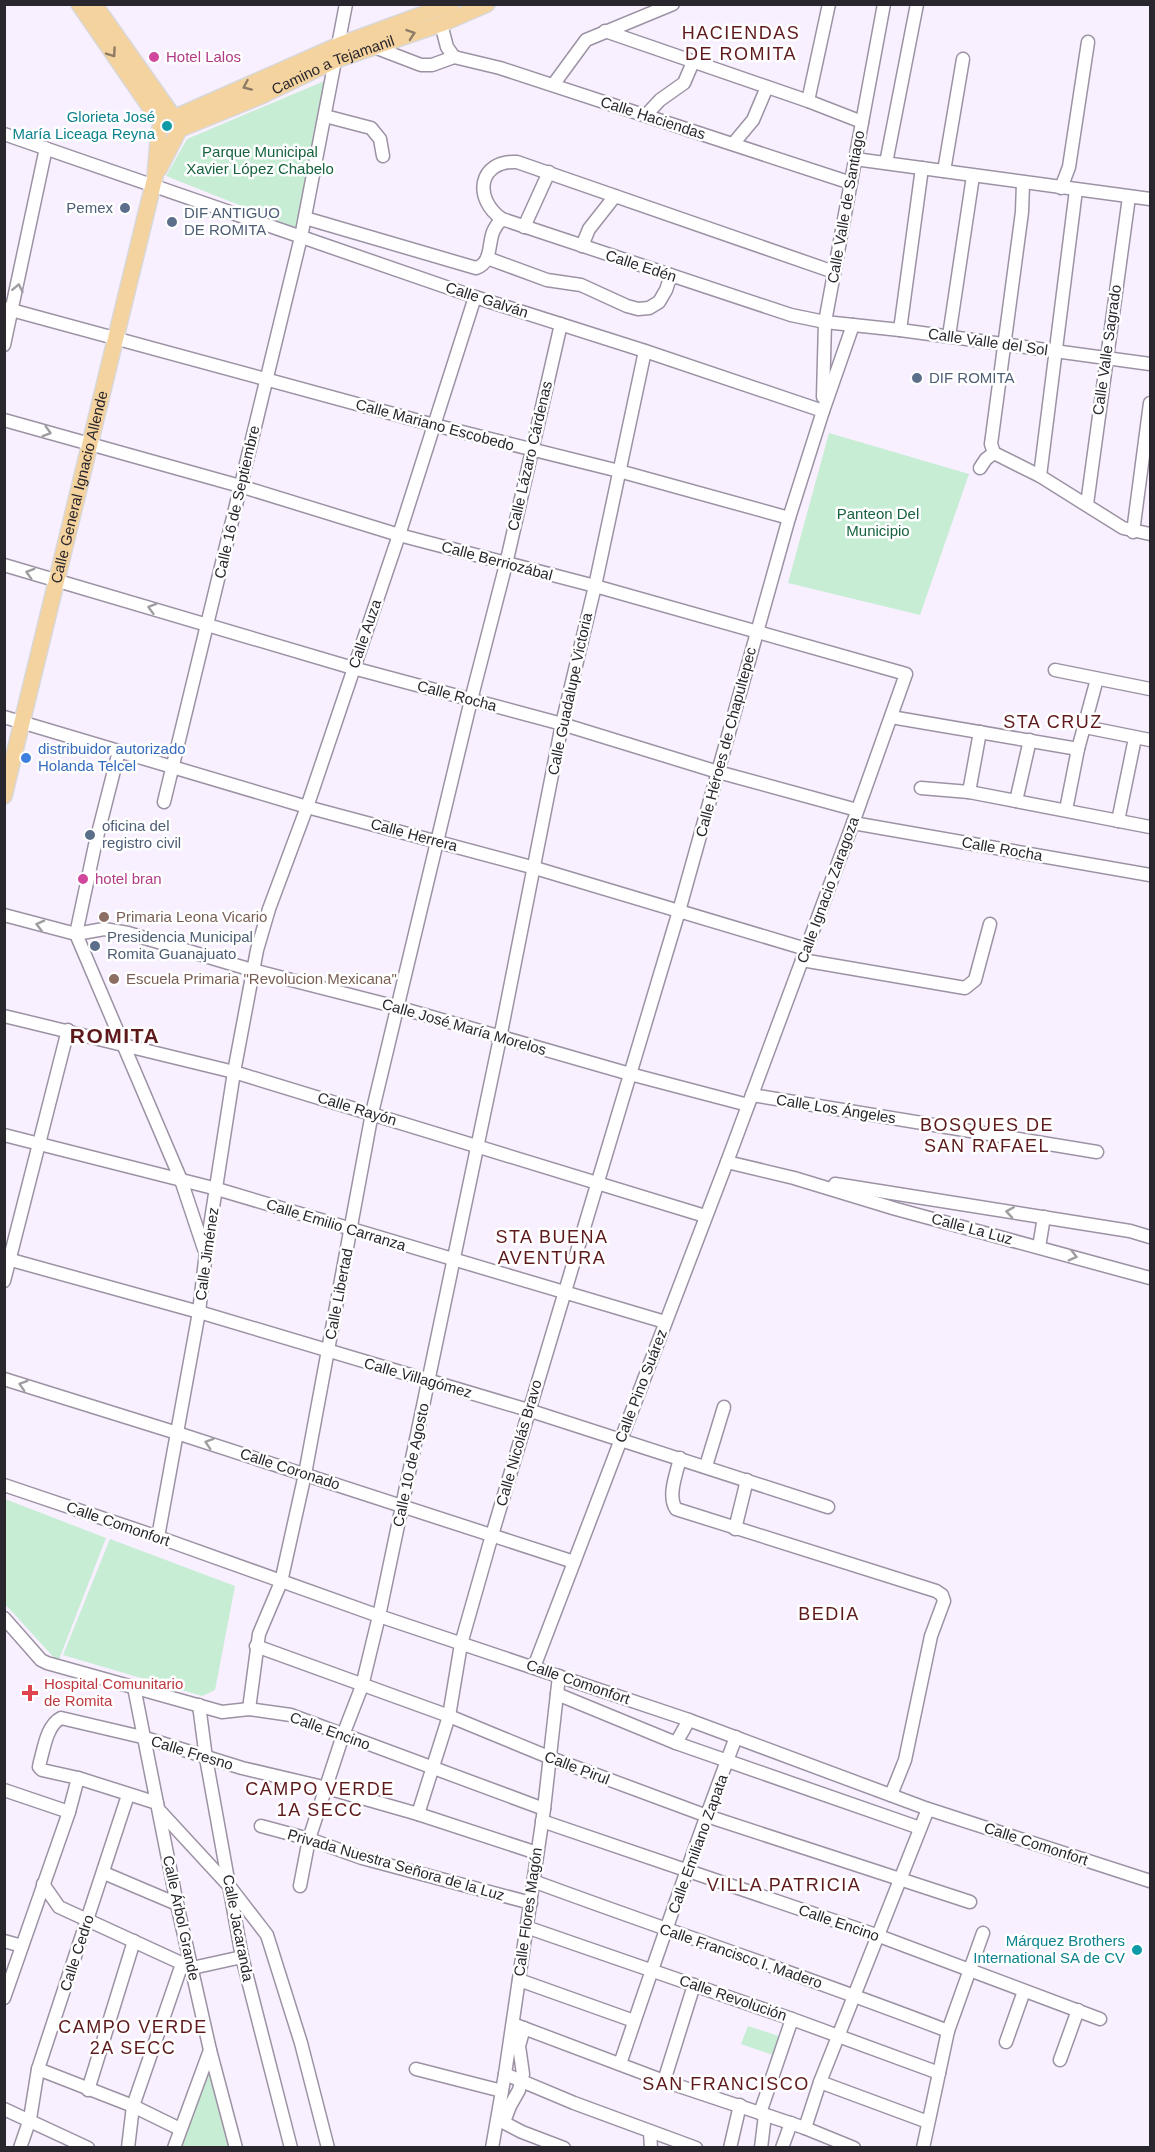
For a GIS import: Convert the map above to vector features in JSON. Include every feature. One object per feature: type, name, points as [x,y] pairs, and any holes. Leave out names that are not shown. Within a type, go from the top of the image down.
[{"type":"main road","points":[[79,4],[170,123]]},
{"type":"main road","points":[[94,4],[170,123]]},
{"type":"main road","name":"Camino a Tejamanil","points":[[170,123],[261,96],[337,52],[451,4]]},
{"type":"main road","name":"Camino a Tejamanil","points":[[337,52],[374,47],[441,24],[487,4]]},
{"type":"main road","name":"Calle General Ignacio Allende","points":[[4,796],[170,123]]},
{"type":"street","name":"Calle 16 de Septiembre","points":[[164,802],[301,237],[346,4]]},
{"type":"street","points":[[553,84],[586,40],[673,4]]},
{"type":"street","points":[[808,101],[829,4]]},
{"type":"street","name":"Calle Valle de Santiago","points":[[823,411],[825,322],[884,4]]},
{"type":"street","points":[[886,163],[917,4]]},
{"type":"street","points":[[441,24],[447,47],[454,57]]},
{"type":"street","points":[[605,31],[808,101],[861,122]]},
{"type":"street","points":[[1061,188],[1069,167],[1088,42]]},
{"type":"street","name":"Calle Haciendas","points":[[374,47],[421,65],[432,65],[454,57],[500,68],[851,183]]},
{"type":"street","points":[[944,171],[963,59]]},
{"type":"street","points":[[646,115],[660,100],[684,83],[693,62]]},
{"type":"street","points":[[733,144],[753,120],[767,87]]},
{"type":"street","points":[[325,116],[371,128],[381,139],[383,156]]},
{"type":"street","name":"Calle Galván","points":[[4,134],[154,181],[301,237],[823,411]]},
{"type":"street","points":[[4,345],[9,309],[46,148]]},
{"type":"street","points":[[855,159],[1150,199]]},
{"type":"street","points":[[305,218],[471,268],[482,266],[487,258],[492,233],[502,219],[493,213],[487,204],[483,193],[484,182],[488,171],[495,165],[505,161],[517,162],[834,272]]},
{"type":"street","points":[[900,330],[922,168]]},
{"type":"street","points":[[524,227],[549,172]]},
{"type":"street","points":[[949,336],[973,176]]},
{"type":"street","points":[[1023,183],[1020,224],[991,444],[994,453],[1040,476],[1123,528],[1150,534]]},
{"type":"street","points":[[1040,476],[1076,190]]},
{"type":"street","points":[[582,246],[590,229],[615,196]]},
{"type":"street","name":"Calle Valle Sagrado","points":[[1087,504],[1129,197]]},
{"type":"street","name":"Calle Edén","points":[[502,219],[791,315],[825,322]]},
{"type":"street","points":[[487,258],[547,280],[581,285],[638,309],[649,309],[659,302],[671,275]]},
{"type":"street","name":"Calle Auza","points":[[252,970],[269,909],[307,807],[399,535],[476,297]]},
{"type":"street","name":"Calle Mariano Escobedo","points":[[9,309],[266,380],[620,471],[789,518]]},
{"type":"street","name":"Calle Valle del Sol","points":[[825,322],[949,336],[1150,364]]},
{"type":"street","name":"Calle Lázaro Cárdenas","points":[[398,1007],[506,564],[561,324]]},
{"type":"street","points":[[823,411],[853,325]]},
{"type":"street","name":"Calle Guadalupe Victoria","points":[[500,1038],[562,724],[595,586],[645,351]]},
{"type":"street","points":[[1133,532],[1150,403]]},
{"type":"street","name":"Calle Héroes de Chapultepec","points":[[630,1074],[679,911],[756,631],[823,411]]},
{"type":"street","name":"Calle Berriozábal","points":[[4,420],[240,486],[399,535],[595,586],[906,674]]},
{"type":"street","points":[[980,468],[994,453]]},
{"type":"street","name":"Calle Rocha","points":[[4,565],[353,668],[562,724],[718,772],[857,810]]},
{"type":"street","points":[[1055,670],[1150,689]]},
{"type":"street","name":"Calle Ignacio Zaragoza","points":[[750,1100],[906,674]]},
{"type":"street","points":[[1066,810],[1078,749],[1097,679]]},
{"type":"street","name":"Calle Herrera","points":[[4,717],[307,807],[535,868],[679,911],[804,954],[871,974],[965,988],[975,980],[990,924]]},
{"type":"street","points":[[891,717],[1078,749]]},
{"type":"street","points":[[1085,727],[1150,740]]},
{"type":"street","points":[[969,792],[980,732]]},
{"type":"street","points":[[1118,821],[1135,738]]},
{"type":"street","points":[[1016,801],[1030,740]]},
{"type":"street","points":[[119,751],[95,845],[76,934],[181,1180],[206,1252]]},
{"type":"street","points":[[921,788],[969,792],[1150,826]]},
{"type":"street","name":"Calle Rocha","points":[[853,823],[1150,875]]},
{"type":"street","name":"Calle José María Morelos","points":[[4,915],[76,934],[104,929],[128,933],[252,970],[398,1007],[630,1074],[750,1100]]},
{"type":"street","name":"Calle Jiménez","points":[[158,1537],[199,1312],[206,1252],[252,970]]},
{"type":"street","name":"Calle Libertad","points":[[249,1709],[256,1647],[263,1622],[280,1582],[304,1474],[372,1113],[398,1007]]},
{"type":"street","name":"Calle Rayón","points":[[4,1016],[234,1072],[705,1215]]},
{"type":"street","points":[[4,1281],[7,1259],[40,1145],[68,1030]]},
{"type":"street","name":"Calle 10 de Agosto","points":[[300,1886],[309,1839],[362,1686],[379,1617],[500,1038]]},
{"type":"street","name":"Calle Nicolás Bravo","points":[[418,1814],[449,1716],[461,1644],[492,1535],[630,1074]]},
{"type":"street","name":"Calle Los Ángeles","points":[[750,1100],[1097,1152]]},
{"type":"street","name":"Calle Pino Suárez","points":[[534,1667],[750,1100]]},
{"type":"street","name":"Calle Emilio Carranza","points":[[4,1135],[217,1188],[351,1230],[665,1322]]},
{"type":"street","name":"Calle La Luz","points":[[727,1162],[794,1178],[896,1209],[1150,1278]]},
{"type":"street","name":"Calle La Luz","points":[[794,1178],[1130,1231],[1150,1237]]},
{"type":"street","points":[[896,1209],[899,1193]]},
{"type":"street","points":[[1039,1247],[1044,1217]]},
{"type":"street","name":"Calle Villagómez","points":[[7,1259],[199,1312],[528,1410],[828,1507]]},
{"type":"street","name":"Calle Coronado","points":[[4,1379],[574,1562]]},
{"type":"street","points":[[706,1466],[724,1407]]},
{"type":"street","points":[[680,1458],[672,1493],[672,1504],[676,1509],[936,1591],[942,1595],[944,1601],[931,1636],[905,1760],[891,1795]]},
{"type":"street","points":[[735,1529],[747,1480]]},
{"type":"street","name":"Calle Comonfort","points":[[4,1485],[158,1537],[379,1617],[689,1720],[928,1809],[1150,1881]]},
{"type":"street","name":"Calle Encino","points":[[4,1618],[41,1660],[222,1712],[249,1709],[291,1715],[343,1736],[433,1767],[543,1815],[687,1870],[879,1936],[1100,2019]]},
{"type":"street","name":"Calle Pirul","points":[[256,1647],[449,1716],[551,1758],[707,1816],[970,1902]]},
{"type":"street","name":"Calle Flores Magón","points":[[504,2100],[505,2074],[518,2026],[519,1980],[551,1758],[559,1676]]},
{"type":"street","name":"Calle Árbol Grande","points":[[134,1687],[187,1966],[236,2148]]},
{"type":"street","points":[[557,1694],[676,1743],[920,1828]]},
{"type":"street","name":"Calle Jacaranda","points":[[199,1705],[206,1758],[242,1957],[291,2148]]},
{"type":"street","name":"Calle Fresno","points":[[78,1778],[42,1770],[39,1767],[51,1729],[55,1721],[61,1718],[142,1737],[206,1758],[327,1788],[418,1814],[537,1853]]},
{"type":"street","points":[[676,1743],[689,1720]]},
{"type":"street","name":"Calle Emiliano Zapata","points":[[620,2064],[651,1969],[736,1737]]},
{"type":"street","points":[[4,1998],[69,1812],[78,1778],[157,1806],[230,1887],[267,1935],[301,2043],[328,2148]]},
{"type":"street","points":[[4,1790],[69,1812]]},
{"type":"street","name":"Calle Cedro","points":[[20,2148],[30,2119],[38,2069],[128,1795]]},
{"type":"street","points":[[806,2128],[820,2082],[928,1809]]},
{"type":"street","name":"Privada Nuestra Señora de la Luz","points":[[261,1826],[309,1839],[362,1858],[531,1904]]},
{"type":"street","points":[[104,1872],[177,1904]]},
{"type":"street","name":"Calle Francisco I. Madero","points":[[533,1881],[854,1995],[948,2031]]},
{"type":"street","points":[[44,1884],[59,1907],[187,1966],[242,1957]]},
{"type":"street","name":"Calle Revolución","points":[[526,1927],[651,1969],[939,2073]]},
{"type":"street","points":[[923,2148],[948,2031],[982,1933]]},
{"type":"street","points":[[4,1941],[21,1946]]},
{"type":"street","points":[[88,2090],[135,1941]]},
{"type":"street","points":[[128,2148],[133,2106],[187,1966]]},
{"type":"street","points":[[519,1980],[634,2021]]},
{"type":"street","points":[[664,2081],[694,1985]]},
{"type":"street","points":[[1006,2042],[1024,1991]]},
{"type":"street","points":[[1060,2060],[1078,2010]]},
{"type":"street","points":[[761,2148],[762,2114],[792,2019]]},
{"type":"street","points":[[492,2148],[504,2100],[519,2090],[523,2066],[518,2026],[664,2081],[806,2128],[824,2141],[854,2148]]},
{"type":"street","points":[[174,2148],[210,2050]]},
{"type":"street","points":[[38,2069],[133,2106],[180,2129]]},
{"type":"street","points":[[416,2069],[504,2100]]},
{"type":"street","points":[[505,2074],[696,2148]]},
{"type":"street","points":[[820,2082],[928,2122]]},
{"type":"street","points":[[730,2148],[740,2105]]},
{"type":"street","points":[[4,2109],[30,2119],[84,2147]]},
{"type":"street","points":[[500,2121],[564,2148]]},
{"type":"street","points":[[782,2148],[791,2123]]},
{"type":"street","points":[[651,2132],[651,2148]]},
{"type":"green space","name":"Parque Municipal Xavier López Chabelo","points":[[329,79],[297,228],[166,176],[187,139]]},
{"type":"green space","name":"Panteon Del Municipio","points":[[829,433],[969,474],[920,615],[788,583]]},
{"type":"green space","points":[[5,1499],[106,1538],[58,1662],[5,1604]]},
{"type":"green space","points":[[110,1539],[235,1586],[215,1690],[202,1696],[63,1655]]},
{"type":"green space","points":[[748,2026],[782,2037],[776,2056],[741,2044]]},
{"type":"green space","points":[[211,2071],[230,2147],[181,2148],[206,2072]]},
{"type":"place","name":"Hotel Lalos","points":[[154,57]]},
{"type":"place","name":"Glorieta José María Liceaga Reyna","points":[[167,126]]},
{"type":"place","name":"Pemex","points":[[125,208]]},
{"type":"place","name":"DIF ANTIGUO DE ROMITA","points":[[172,222]]},
{"type":"place","name":"DIF ROMITA","points":[[917,378]]},
{"type":"place","name":"distribuidor autorizado Holanda Telcel","points":[[26,758]]},
{"type":"place","name":"oficina del registro civil","points":[[90,835]]},
{"type":"place","name":"hotel bran","points":[[83,879]]},
{"type":"place","name":"Primaria Leona Vicario","points":[[104,917]]},
{"type":"place","name":"Presidencia Municipal Romita Guanajuato","points":[[95,946]]},
{"type":"place","name":"Escuela Primaria \"Revolucion Mexicana\"","points":[[114,979]]},
{"type":"place","name":"Hospital Comunitario de Romita","points":[[30,1693]]},
{"type":"place","name":"Márquez Brothers International SA de CV","points":[[1137,1950]]},
{"type":"district","name":"HACIENDAS DE ROMITA","points":[[741,43]]},
{"type":"district","name":"STA CRUZ","points":[[1053,722]]},
{"type":"district","name":"ROMITA","points":[[115,1036]]},
{"type":"district","name":"BOSQUES DE SAN RAFAEL","points":[[987,1135]]},
{"type":"district","name":"STA BUENA AVENTURA","points":[[552,1247]]},
{"type":"district","name":"BEDIA","points":[[829,1614]]},
{"type":"district","name":"CAMPO VERDE 1A SECC","points":[[320,1799]]},
{"type":"district","name":"VILLA PATRICIA","points":[[784,1885]]},
{"type":"district","name":"CAMPO VERDE 2A SECC","points":[[133,2037]]},
{"type":"district","name":"SAN FRANCISCO","points":[[726,2084]]}]
